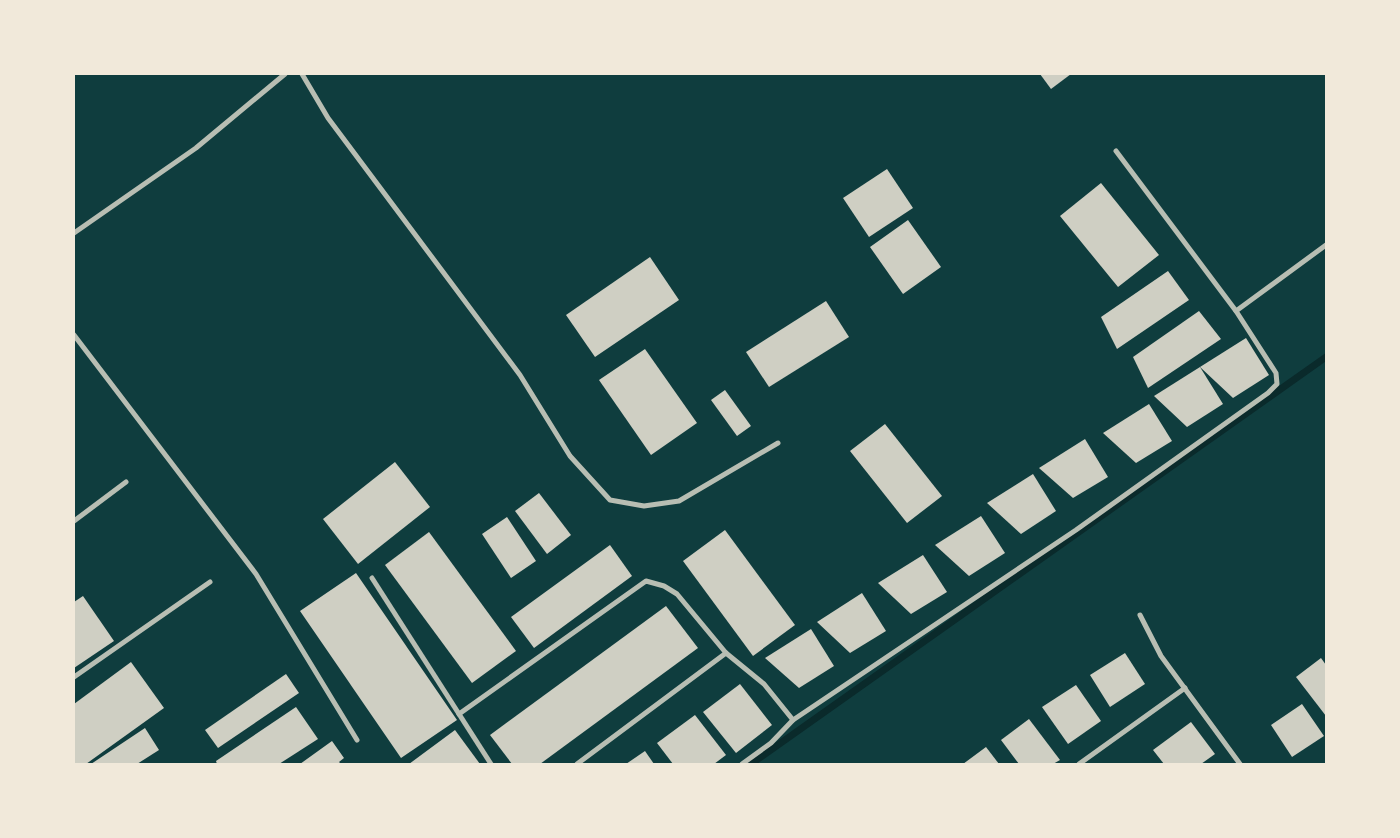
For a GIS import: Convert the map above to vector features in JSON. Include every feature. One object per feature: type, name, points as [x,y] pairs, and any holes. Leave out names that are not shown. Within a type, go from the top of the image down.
[{"type":"street","points":[[74,233],[196,148],[285,74]]},
{"type":"street","points":[[302,74],[328,118],[520,375],[570,456],[610,500],[644,506],[679,501],[778,443]]},
{"type":"street","points":[[742,764],[771,743],[792,720],[1076,530],[1268,393],[1277,384],[1276,373],[1236,311],[1116,152]]},
{"type":"street","points":[[1236,311],[1326,245]]},
{"type":"street","points":[[74,335],[256,574],[357,740]]},
{"type":"street","points":[[74,521],[126,482]]},
{"type":"street","points":[[372,578],[491,764]]},
{"type":"street","points":[[459,714],[646,581],[664,586],[677,594],[726,653],[764,684],[792,720]]},
{"type":"street","points":[[74,677],[210,582]]},
{"type":"street","points":[[1140,615],[1161,656],[1240,764]]},
{"type":"street","points":[[577,764],[726,653]]},
{"type":"street","points":[[1079,764],[1184,688]]},
{"type":"building","points":[[1040,74],[1071,74],[1051,89]]},
{"type":"building","points":[[887,169],[913,208],[869,237],[843,198]]},
{"type":"building","points":[[1101,183],[1159,255],[1118,287],[1060,216]]},
{"type":"building","points":[[908,220],[941,267],[903,294],[870,247]]},
{"type":"building","points":[[650,257],[679,300],[595,357],[566,315]]},
{"type":"building","points":[[1168,271],[1189,300],[1117,349],[1101,317]]},
{"type":"building","points":[[826,301],[849,337],[769,387],[746,352]]},
{"type":"building","points":[[1199,311],[1221,339],[1148,388],[1133,357]]},
{"type":"building","points":[[1246,338],[1269,375],[1233,398],[1200,367]]},
{"type":"building","points":[[645,349],[697,423],[651,455],[599,380]]},
{"type":"building","points":[[1200,367],[1223,404],[1187,427],[1154,396]]},
{"type":"building","points":[[725,390],[751,426],[737,436],[711,400]]},
{"type":"building","points":[[1149,404],[1172,441],[1136,463],[1103,433]]},
{"type":"building","points":[[885,424],[942,496],[907,523],[850,451]]},
{"type":"building","points":[[1085,439],[1108,477],[1073,498],[1039,468]]},
{"type":"building","points":[[395,462],[430,507],[358,564],[323,519]]},
{"type":"building","points":[[1033,474],[1056,511],[1021,534],[987,503]]},
{"type":"building","points":[[539,493],[571,535],[547,554],[515,511]]},
{"type":"building","points":[[981,516],[1005,553],[969,576],[935,545]]},
{"type":"building","points":[[507,517],[536,561],[511,578],[482,534]]},
{"type":"building","points":[[725,530],[795,625],[753,656],[683,561]]},
{"type":"building","points":[[429,532],[516,651],[472,683],[385,565]]},
{"type":"building","points":[[610,545],[632,576],[534,648],[511,617]]},
{"type":"building","points":[[923,555],[947,592],[911,614],[878,583]]},
{"type":"building","points":[[356,573],[457,720],[401,758],[300,611]]},
{"type":"building","points":[[862,593],[886,631],[850,653],[817,622]]},
{"type":"building","points":[[83,596],[114,641],[74,668],[74,602]]},
{"type":"building","points":[[666,606],[698,648],[540,764],[512,764],[490,735]]},
{"type":"building","points":[[811,629],[834,666],[799,688],[765,658]]},
{"type":"building","points":[[1125,653],[1145,684],[1110,707],[1090,675]]},
{"type":"building","points":[[1321,658],[1326,665],[1326,716],[1296,677]]},
{"type":"building","points":[[131,662],[164,708],[86,764],[74,764],[74,704]]},
{"type":"building","points":[[286,674],[299,693],[218,748],[205,730]]},
{"type":"building","points":[[740,684],[772,725],[736,753],[703,712]]},
{"type":"building","points":[[1076,685],[1101,721],[1068,744],[1042,707]]},
{"type":"building","points":[[1302,704],[1324,736],[1292,757],[1271,725]]},
{"type":"building","points":[[296,707],[318,739],[279,764],[217,764],[216,761]]},
{"type":"building","points":[[695,715],[726,755],[714,764],[673,764],[657,743]]},
{"type":"building","points":[[1029,719],[1060,760],[1053,764],[1019,764],[1001,740]]},
{"type":"building","points":[[1191,722],[1215,754],[1201,764],[1164,764],[1153,750]]},
{"type":"building","points":[[145,728],[159,750],[137,764],[91,764]]},
{"type":"building","points":[[455,730],[480,764],[409,764]]},
{"type":"building","points":[[332,741],[344,758],[339,762],[341,764],[300,764]]},
{"type":"building","points":[[986,747],[999,764],[963,764]]},
{"type":"building","points":[[645,751],[654,764],[626,764]]},
{"type":"waterway","points":[[751,764],[1326,357]]}]
